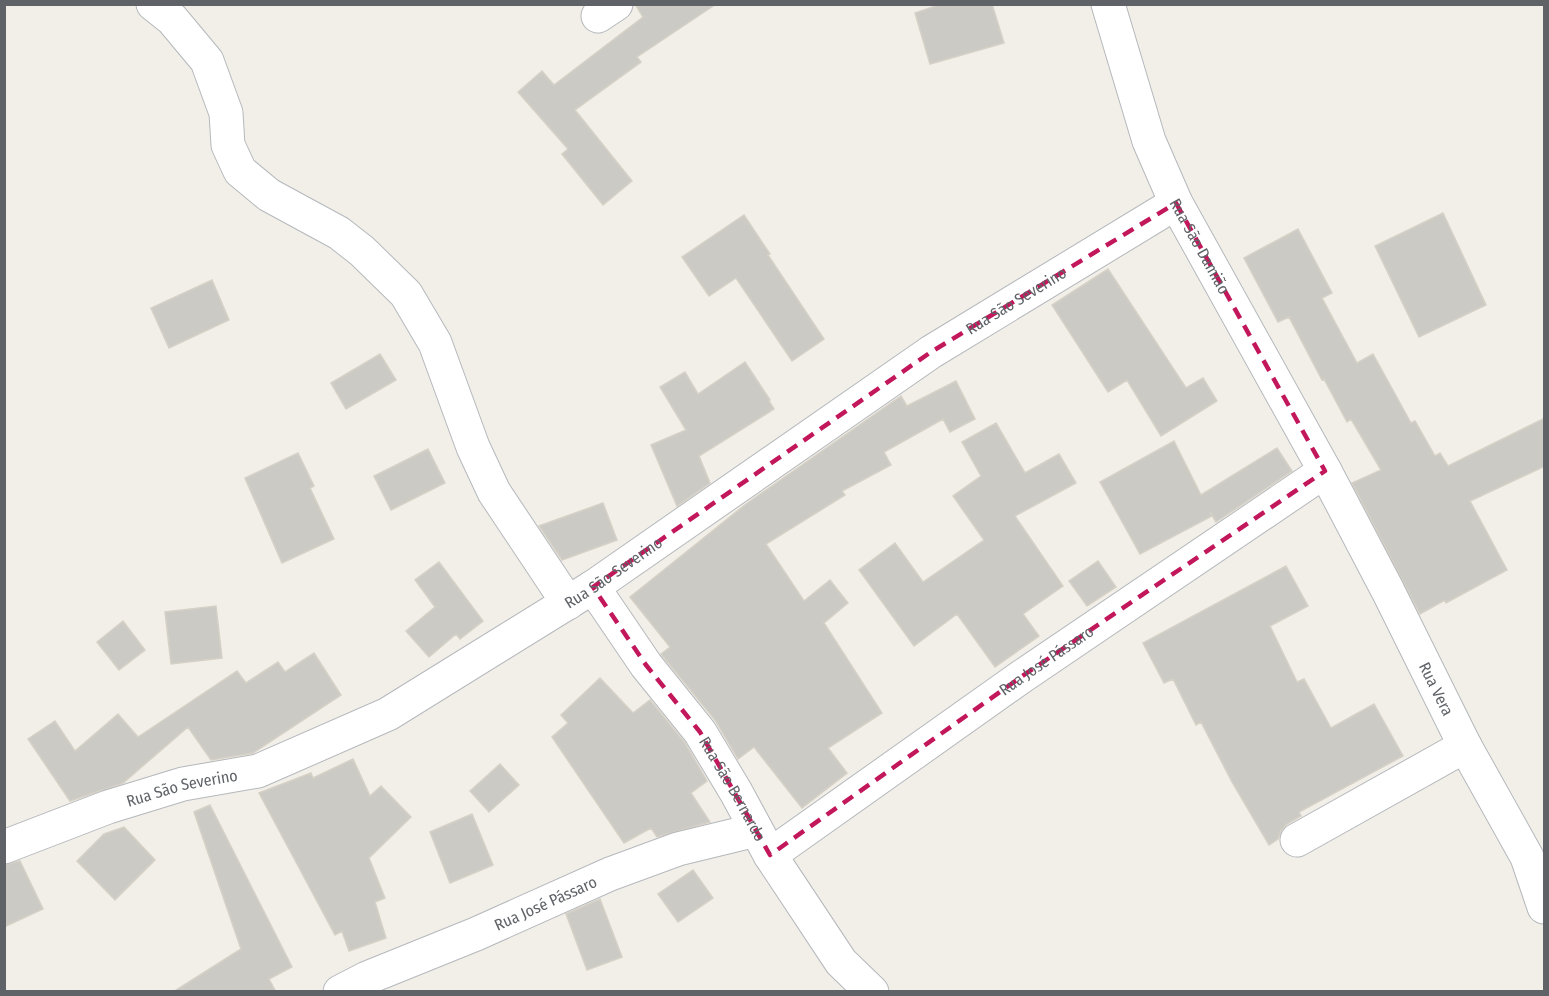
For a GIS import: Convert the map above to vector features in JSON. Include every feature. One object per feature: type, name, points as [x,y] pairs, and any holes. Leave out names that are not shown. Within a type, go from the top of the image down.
[{"type":"street","name":"Rua São Bernardo","points":[[153,4],[172,19],[207,61],[225,113],[228,145],[240,171],[269,195],[339,233],[362,251],[406,294],[435,343],[473,447],[494,492],[580,595],[646,665],[700,732],[763,843],[841,962],[872,992]]},
{"type":"street","name":"Rua São Damião","points":[[1108,4],[1149,141],[1176,202],[1325,471]]},
{"type":"street","name":"Rua São Severino","points":[[4,847],[108,807],[183,784],[258,771],[388,714],[580,595],[931,352],[1176,202]]},
{"type":"street","name":"Rua Vera","points":[[1325,471],[1465,746],[1527,857],[1545,907]]},
{"type":"street","name":"Rua José Pássaro","points":[[340,992],[367,978],[476,934],[610,874],[678,849],[763,843],[1021,677],[1325,471]]},
{"type":"street","points":[[1297,840],[1465,746]]},
{"type":"highlighted area","points":[[1176,203],[1325,471],[1021,677],[770,855],[700,732],[646,665],[593,587],[931,352]]},
{"type":"building","points":[[635,4],[716,4],[637,57],[641,62],[575,110],[632,181],[603,205],[562,154],[568,149],[518,92],[542,71],[554,85],[643,17]]},
{"type":"building","points":[[942,4],[992,4],[1004,43],[930,64],[915,13]]},
{"type":"building","points":[[1443,213],[1486,305],[1419,337],[1375,246]]},
{"type":"building","points":[[744,215],[824,339],[792,361],[736,278],[709,296],[682,257]]},
{"type":"building","points":[[1298,229],[1332,293],[1322,298],[1357,363],[1373,354],[1411,423],[1415,421],[1435,456],[1440,453],[1448,466],[1545,418],[1545,466],[1470,501],[1507,570],[1446,603],[1445,600],[1420,614],[1352,483],[1381,470],[1351,419],[1347,422],[1289,317],[1278,322],[1244,258]]},
{"type":"building","points":[[1108,269],[1186,388],[1203,378],[1217,401],[1161,436],[1127,380],[1108,392],[1052,305]]},
{"type":"building","points":[[212,280],[229,320],[169,348],[151,308]]},
{"type":"building","points":[[380,354],[396,380],[346,409],[331,383]]},
{"type":"building","points":[[745,362],[774,409],[699,456],[710,483],[677,506],[651,445],[686,430],[660,387],[685,372],[698,394]]},
{"type":"building","points":[[956,381],[975,419],[950,432],[943,419],[884,452],[891,465],[842,491],[845,495],[766,544],[804,601],[830,580],[848,603],[824,623],[882,713],[828,748],[847,773],[802,808],[754,747],[738,759],[715,720],[661,654],[670,647],[630,597],[746,504],[901,396],[907,406]]},
{"type":"building","points":[[996,423],[1025,473],[1059,454],[1076,483],[1015,516],[1063,586],[1023,614],[1039,636],[995,667],[957,614],[914,646],[859,570],[895,543],[923,582],[984,540],[953,496],[981,476],[962,442]]},
{"type":"building","points":[[1174,441],[1201,495],[1277,448],[1292,471],[1216,522],[1210,512],[1212,516],[1140,554],[1100,482]]},
{"type":"building","points":[[428,449],[445,483],[391,510],[374,476]]},
{"type":"building","points":[[298,453],[314,486],[310,488],[334,539],[282,563],[245,478]]},
{"type":"building","points":[[603,503],[617,540],[562,560],[539,526]]},
{"type":"building","points":[[1098,561],[1116,587],[1087,606],[1069,581]]},
{"type":"building","points":[[439,562],[483,621],[460,639],[456,634],[429,657],[406,631],[435,607],[415,580]]},
{"type":"building","points":[[1286,566],[1308,606],[1270,626],[1297,682],[1304,679],[1331,728],[1374,704],[1403,756],[1299,812],[1301,816],[1287,824],[1278,839],[1269,845],[1232,782],[1201,722],[1196,725],[1173,679],[1164,683],[1143,643]]},
{"type":"building","points":[[216,606],[222,658],[171,664],[165,612]]},
{"type":"building","points":[[123,621],[145,650],[119,670],[97,642]]},
{"type":"building","points":[[314,653],[341,695],[253,753],[211,760],[188,727],[123,783],[70,801],[28,739],[55,721],[75,751],[118,714],[138,737],[237,671],[246,683],[278,662],[285,672]]},
{"type":"building","points":[[600,678],[633,713],[650,700],[685,743],[707,781],[691,793],[710,822],[657,837],[651,828],[624,843],[552,737],[568,723],[561,715]]},
{"type":"building","points":[[353,759],[370,796],[381,786],[411,817],[369,858],[385,898],[375,902],[386,938],[349,951],[342,931],[335,935],[259,793],[311,773],[313,778]]},
{"type":"building","points":[[500,764],[519,785],[489,812],[470,791]]},
{"type":"building","points":[[210,805],[292,967],[269,979],[276,992],[173,992],[241,949],[194,812]]},
{"type":"building","points":[[472,814],[493,865],[450,883],[430,832]]},
{"type":"building","points":[[124,827],[155,860],[115,900],[77,861],[104,834]]},
{"type":"building","points":[[20,861],[43,909],[4,927],[4,865]]},
{"type":"building","points":[[693,870],[713,898],[678,922],[658,894]]},
{"type":"building","points":[[600,899],[622,957],[587,970],[566,914]]}]
